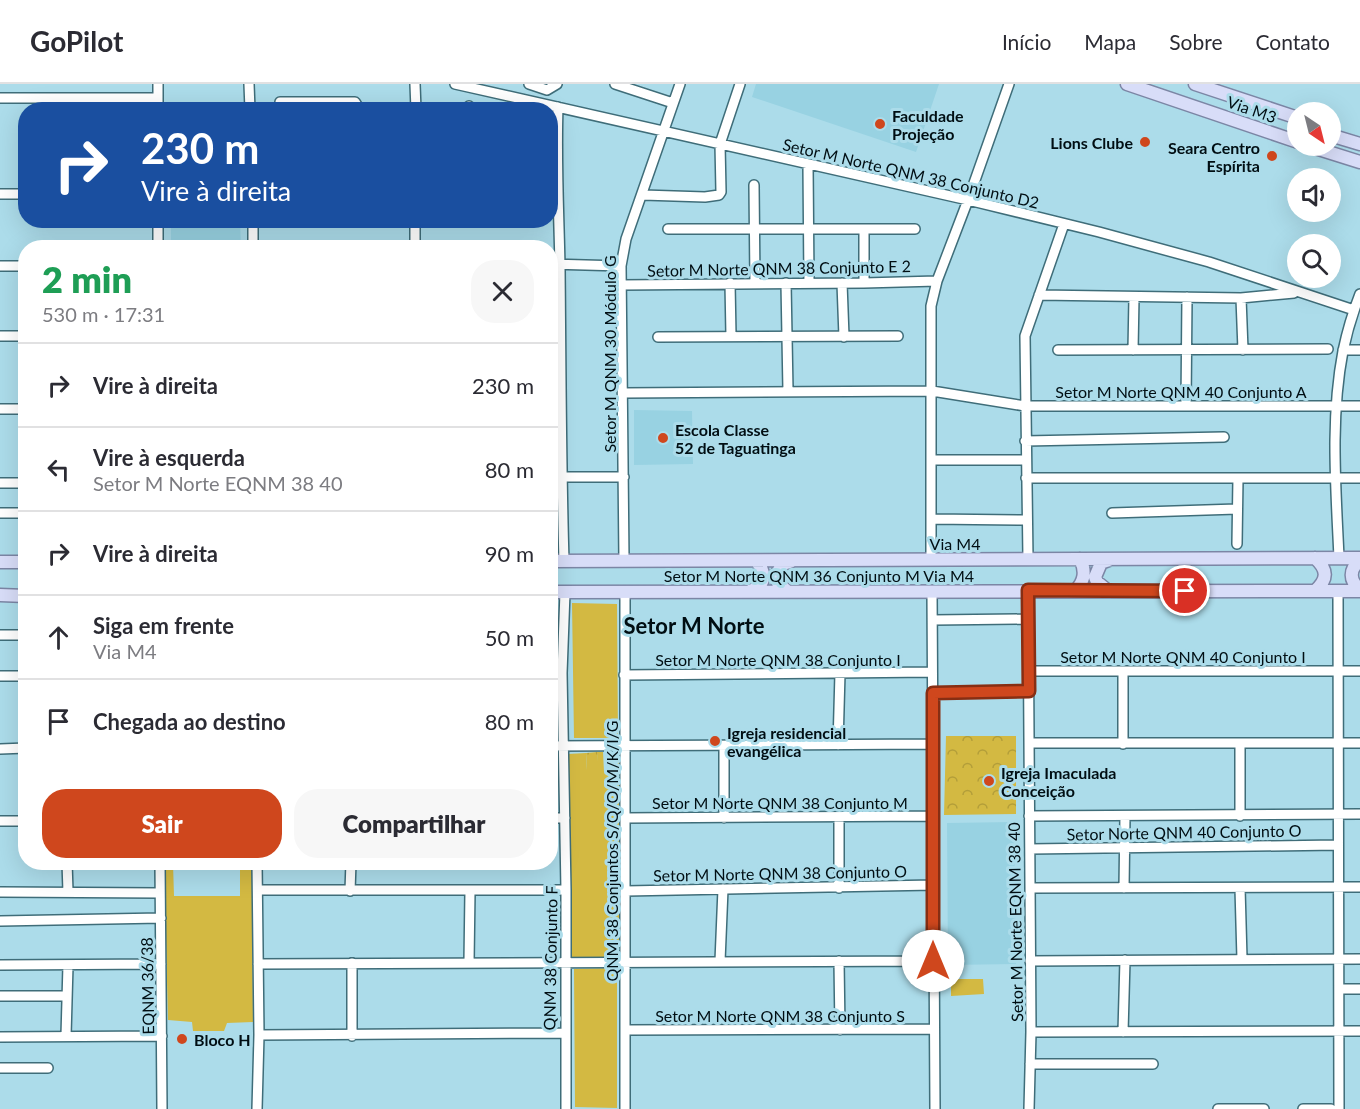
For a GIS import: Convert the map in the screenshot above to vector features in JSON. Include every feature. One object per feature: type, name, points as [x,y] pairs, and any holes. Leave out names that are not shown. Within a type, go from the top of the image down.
[{"type":"main road","points":[[1128,84],[1153,87],[1194,100],[1202,95],[1197,85]]},
{"type":"main road","name":"Via M3","points":[[1128,84],[1287,138]]},
{"type":"main road","points":[[1197,85],[1287,114]]},
{"type":"main road","points":[[1341,133],[1360,139]]},
{"type":"main road","points":[[1341,138],[1360,144]]},
{"type":"main road","points":[[1341,155],[1360,162]]},
{"type":"main road","points":[[1315,558],[1326,575],[1315,591]]},
{"type":"main road","points":[[1080,559],[1084,571],[1081,590],[1360,590]]},
{"type":"main road","points":[[1360,559],[1352,567],[1351,572],[1354,583],[1360,590]]},
{"type":"main road","name":"Via M4","points":[[558,561],[1360,559]]},
{"type":"main road","points":[[1107,590],[1097,582],[1095,577],[1101,563],[1109,560]]},
{"type":"main road","points":[[749,591],[761,585],[764,579],[764,573],[756,561]]},
{"type":"main road","points":[[787,591],[778,583],[777,573],[783,564],[793,561]]},
{"type":"main road","points":[[0,562],[18,562]]},
{"type":"main road","name":"Setor M Norte QNM 36 Conjunto M Via M4","points":[[558,592],[1081,590]]},
{"type":"main road","points":[[0,596],[18,596]]},
{"type":"street","points":[[158,84],[158,102]]},
{"type":"street","points":[[249,84],[250,102]]},
{"type":"street","points":[[416,84],[416,102]]},
{"type":"street","name":"Setor M Norte QNM 38 Conjunto D2","points":[[456,84],[536,102]]},
{"type":"street","points":[[529,84],[548,87],[557,84]]},
{"type":"street","points":[[615,84],[673,103]]},
{"type":"street","name":"Setor M QNM 30 Módulo G","points":[[624,561],[621,266],[626,239],[680,84]]},
{"type":"street","points":[[643,195],[705,197],[719,195],[720,144],[740,84]]},
{"type":"street","points":[[932,560],[933,391],[930,313],[937,281],[1009,84]]},
{"type":"street","points":[[0,98],[158,98]]},
{"type":"street","points":[[280,102],[355,102]]},
{"type":"street","name":"Setor M Norte QNM 38 Conjunto D2","points":[[558,107],[1064,224],[1209,262],[1354,310]]},
{"type":"street","points":[[808,165],[809,283]]},
{"type":"street","points":[[754,185],[755,283]]},
{"type":"street","points":[[0,194],[18,194]]},
{"type":"street","points":[[1028,559],[1025,460],[1026,336],[1064,224]]},
{"type":"street","points":[[864,229],[864,283]]},
{"type":"street","points":[[668,230],[915,229]]},
{"type":"street","points":[[558,264],[621,266]]},
{"type":"street","points":[[0,266],[18,266]]},
{"type":"street","name":"Setor M Norte QNM 38 Conjunto E 2","points":[[622,285],[937,281]]},
{"type":"street","points":[[786,283],[788,391]]},
{"type":"street","points":[[842,283],[844,337]]},
{"type":"street","points":[[730,284],[730,336]]},
{"type":"street","points":[[1039,295],[1241,298],[1299,292]]},
{"type":"street","points":[[1339,558],[1335,478],[1336,406],[1343,350],[1360,294]]},
{"type":"street","points":[[1133,351],[1134,297]]},
{"type":"street","points":[[1186,405],[1187,297]]},
{"type":"street","points":[[1241,298],[1243,350]]},
{"type":"street","points":[[0,336],[18,336]]},
{"type":"street","points":[[657,337],[898,336]]},
{"type":"street","points":[[1058,350],[1328,349]]},
{"type":"street","points":[[1343,350],[1360,350]]},
{"type":"street","points":[[558,361],[562,409],[561,479],[564,561]]},
{"type":"street","name":"Setor M Norte QNM 40 Conjunto A","points":[[624,393],[933,391],[1025,406],[1360,405]]},
{"type":"street","points":[[0,409],[18,409]]},
{"type":"street","points":[[1025,441],[1224,437]]},
{"type":"street","points":[[932,460],[1025,460]]},
{"type":"street","points":[[558,480],[624,477]]},
{"type":"street","points":[[1237,544],[1238,477]]},
{"type":"street","points":[[1026,478],[1360,478]]},
{"type":"street","points":[[0,483],[18,483]]},
{"type":"street","points":[[1112,513],[1237,509]]},
{"type":"street","points":[[0,513],[18,513]]},
{"type":"street","points":[[932,519],[1026,520]]},
{"type":"street","name":"Setor M Norte EQNM 38 40","points":[[1028,590],[1031,1032],[1029,1109]]},
{"type":"street","points":[[932,591],[935,1109]]},
{"type":"street","points":[[1338,591],[1339,1109]]},
{"type":"street","name":"QNM 38 Conjunto F","points":[[565,592],[562,673],[565,746],[566,1109]]},
{"type":"street","name":"QNM 38 Conjuntos S/Q/O/M/K/I/G","points":[[625,592],[627,962],[625,1109]]},
{"type":"street","points":[[933,620],[1028,619]]},
{"type":"street","points":[[0,635],[18,635]]},
{"type":"street","points":[[1123,670],[1123,744]]},
{"type":"street","name":"Setor M Norte QNM 40 Conjunto I","points":[[1029,671],[1360,671]]},
{"type":"street","name":"Setor M Norte QNM 38 Conjunto I","points":[[624,675],[932,672]]},
{"type":"street","points":[[558,673],[562,673]]},
{"type":"street","points":[[838,745],[840,673]]},
{"type":"street","points":[[0,676],[18,676]]},
{"type":"street","points":[[933,693],[1029,691]]},
{"type":"street","points":[[1030,743],[1360,743]]},
{"type":"street","points":[[1240,743],[1240,816]]},
{"type":"street","points":[[558,746],[933,744]]},
{"type":"street","points":[[724,746],[724,818]]},
{"type":"street","points":[[0,749],[18,748]]},
{"type":"street","points":[[1029,816],[1360,814]]},
{"type":"street","name":"Setor M Norte QNM 38 Conjunto M","points":[[626,818],[934,816]]},
{"type":"street","points":[[1124,888],[1125,816]]},
{"type":"street","points":[[839,817],[840,888]]},
{"type":"street","points":[[558,818],[565,818]]},
{"type":"street","points":[[0,821],[18,821]]},
{"type":"street","name":"Setor Norte QNM 40 Conjunto O","points":[[1030,849],[1338,845]]},
{"type":"street","points":[[67,870],[68,892]]},
{"type":"street","name":"EQNM 36/38","points":[[160,870],[162,1109]]},
{"type":"street","points":[[257,870],[259,1035],[257,1109]]},
{"type":"street","points":[[350,891],[351,870]]},
{"type":"street","name":"Setor M Norte QNM 38 Conjunto O","points":[[626,891],[934,885]]},
{"type":"street","points":[[1030,888],[1360,887]]},
{"type":"street","points":[[1240,888],[1242,959]]},
{"type":"street","points":[[720,961],[723,889]]},
{"type":"street","points":[[258,890],[566,890]]},
{"type":"street","points":[[469,962],[470,891]]},
{"type":"street","points":[[0,892],[160,893]]},
{"type":"street","points":[[0,921],[161,918]]},
{"type":"street","points":[[1030,961],[1360,959]]},
{"type":"street","points":[[1123,1032],[1125,960]]},
{"type":"street","points":[[839,961],[840,1030]]},
{"type":"street","points":[[258,964],[933,961]]},
{"type":"street","points":[[352,963],[352,1036]]},
{"type":"street","points":[[66,1036],[68,964]]},
{"type":"street","points":[[0,965],[161,964]]},
{"type":"street","points":[[1340,989],[1360,989]]},
{"type":"street","points":[[0,996],[67,996]]},
{"type":"street","name":"Setor M Norte QNM 38 Conjunto S","points":[[627,1030],[934,1029]]},
{"type":"street","points":[[1031,1032],[1360,1031]]},
{"type":"street","points":[[259,1035],[564,1033]]},
{"type":"street","points":[[0,1037],[162,1036]]},
{"type":"street","points":[[1030,1064],[1153,1064]]},
{"type":"street","points":[[0,1068],[48,1068]]},
{"type":"street","points":[[1218,1109],[1264,1109]]},
{"type":"street","points":[[1303,1109],[1331,1109]]},
{"type":"shaded area","name":"Faculdade Projeção","points":[[756,84],[939,84],[916,152],[752,97]]},
{"type":"shaded area","points":[[171,228],[240,228],[241,240],[171,240]]},
{"type":"shaded area","name":"Escola Classe 52 de Taguatinga","points":[[634,410],[692,411],[693,464],[634,465]]},
{"type":"shaded area","points":[[1014,822],[1016,964],[948,965],[947,823]]},
{"type":"green space","points":[[572,603],[617,604],[618,738],[574,738]]},
{"type":"green space","points":[[946,736],[1016,736],[1016,814],[944,815]]},
{"type":"green space","points":[[597,752],[603,752],[604,772],[611,771],[609,753],[621,754],[621,957],[569,958],[568,754],[586,753],[587,770],[598,770]]},
{"type":"green space","points":[[597,752],[599,770],[587,770],[586,753]]},
{"type":"green space","points":[[164,870],[173,870],[174,896],[240,896],[240,870],[252,870],[253,1022],[227,1023],[224,1031],[193,1031],[192,1022],[168,1020]]},
{"type":"green space","points":[[617,968],[617,1108],[575,1107],[574,969]]},
{"type":"green space","points":[[951,979],[983,979],[984,994],[951,996]]},
{"type":"place","name":"Faculdade Projeção","points":[[880,124]]},
{"type":"place","name":"Lions Clube","points":[[1145,142]]},
{"type":"place","name":"Seara Centro Espírita","points":[[1272,156]]},
{"type":"place","name":"Escola Classe 52 de Taguatinga","points":[[663,438]]},
{"type":"place","name":"Igreja residencial evangélica","points":[[715,741]]},
{"type":"place","name":"Igreja Imaculada Conceição","points":[[989,781]]},
{"type":"place","name":"Bloco H","points":[[182,1039]]},
{"type":"district","name":"Setor M Norte","points":[[694,625]]},
{"type":"route","points":[[933,961],[933,693],[1029,691],[1028,590],[1185,591]]}]
